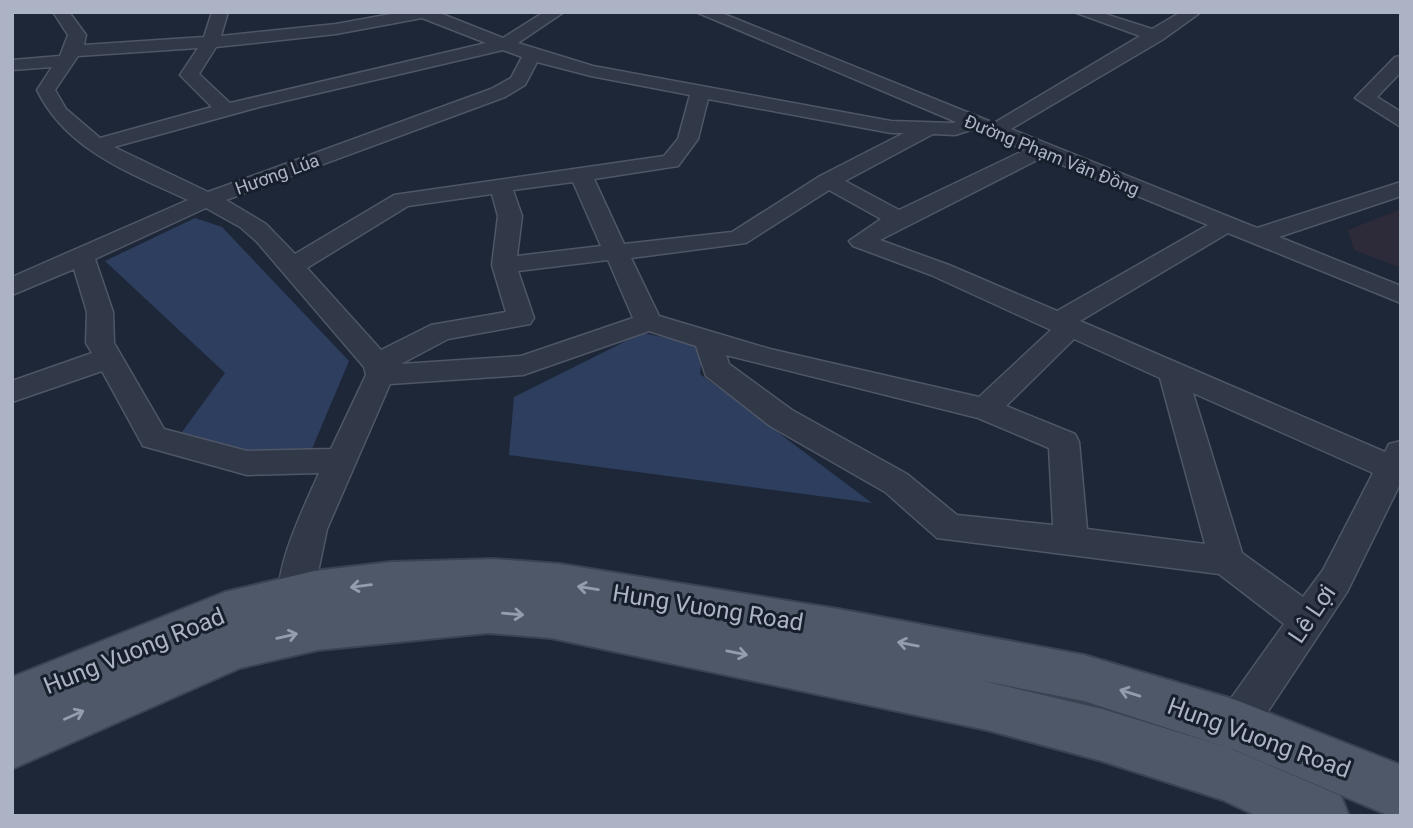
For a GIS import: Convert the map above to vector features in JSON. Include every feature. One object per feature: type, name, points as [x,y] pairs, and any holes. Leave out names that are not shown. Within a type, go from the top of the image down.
[{"type":"main road","name":"Hung Vuong Road","points":[[12,701],[225,613],[295,596],[417,581],[495,578],[560,584],[838,630],[1084,678],[1236,724],[1401,793]]},
{"type":"main road","name":"Hung Vuong Road","points":[[12,743],[235,647],[318,629],[488,612],[551,617],[987,705],[1101,735],[1229,775],[1321,816]]},
{"type":"street","points":[[61,12],[77,35],[69,56],[46,90],[50,106],[95,146],[246,220],[275,243],[379,369]]},
{"type":"street","points":[[220,12],[211,41],[189,75],[225,109]]},
{"type":"street","points":[[95,146],[225,109],[505,44],[556,12]]},
{"type":"street","name":"Đường Phạm Văn Đồng","points":[[704,12],[993,132],[1401,295]]},
{"type":"street","points":[[1082,12],[1156,36]]},
{"type":"street","points":[[993,132],[1193,12]]},
{"type":"street","points":[[12,65],[69,56],[387,21],[422,13],[468,22],[505,44],[532,55],[591,71],[891,127],[955,129],[972,122]]},
{"type":"street","name":"Hương Lúa","points":[[12,287],[206,200],[498,93],[518,81],[532,55]]},
{"type":"street","points":[[1401,61],[1375,83],[1365,98],[1401,121]]},
{"type":"street","points":[[293,267],[402,200],[670,161],[681,155],[687,143],[700,91]]},
{"type":"street","points":[[504,265],[738,238],[828,181],[929,128]]},
{"type":"street","points":[[1040,150],[898,219],[860,241],[940,270],[1173,373],[1396,459]]},
{"type":"street","points":[[581,175],[648,322]]},
{"type":"street","points":[[828,181],[898,219]]},
{"type":"street","points":[[295,596],[310,529],[379,369],[441,331],[521,318],[504,265],[510,216],[501,187]]},
{"type":"street","points":[[1254,237],[1401,189]]},
{"type":"street","points":[[985,410],[1063,326],[1225,225]]},
{"type":"street","points":[[82,256],[100,312],[100,343],[153,438],[247,463],[341,461]]},
{"type":"street","points":[[379,369],[523,365],[648,322],[768,358],[985,410],[1064,442],[1071,541]]},
{"type":"street","points":[[708,340],[716,369],[781,418],[896,484],[949,528],[1227,561],[1308,621]]},
{"type":"street","points":[[12,392],[108,358]]},
{"type":"street","points":[[1173,373],[1227,561]]},
{"type":"street","name":"Lê Lợi","points":[[1229,775],[1236,724],[1335,580],[1396,459]]},
{"type":"shaded area","points":[[1401,209],[1401,268],[1354,250],[1348,230]]},
{"type":"water","points":[[195,218],[222,227],[349,361],[309,456],[174,443],[225,373],[105,261]]},
{"type":"water","points":[[642,333],[703,345],[700,374],[872,503],[509,455],[514,397]]}]
